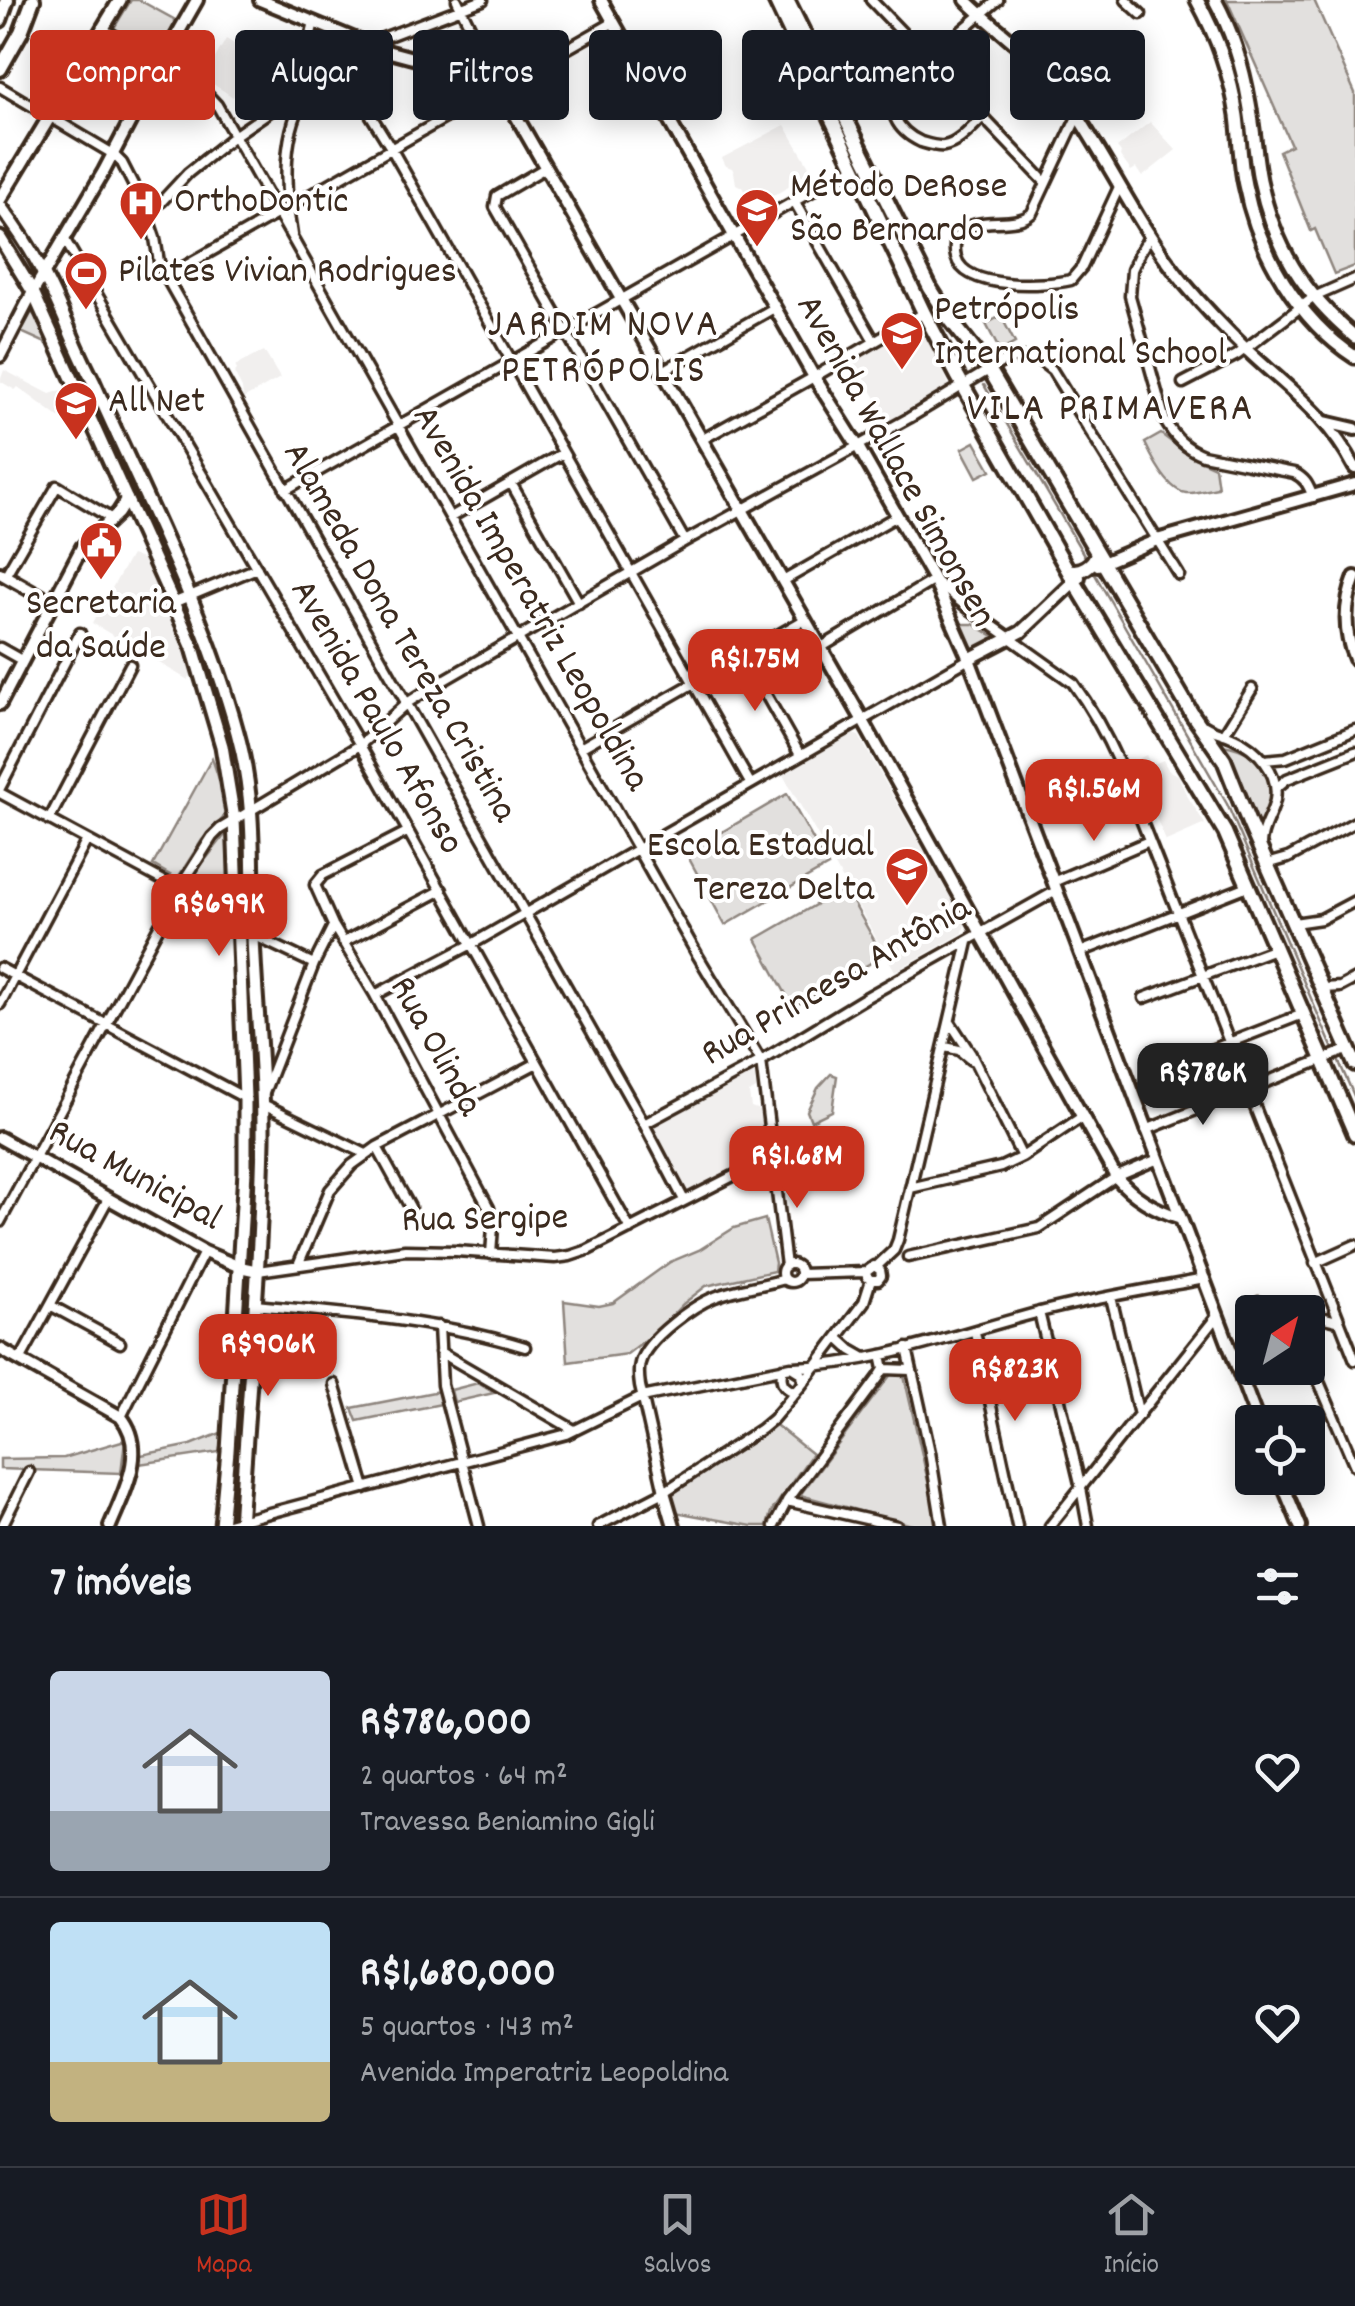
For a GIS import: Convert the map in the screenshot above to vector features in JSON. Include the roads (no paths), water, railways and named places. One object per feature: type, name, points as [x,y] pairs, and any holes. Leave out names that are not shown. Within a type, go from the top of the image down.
[{"type":"main road","points":[[0,20],[6,0]]},
{"type":"main road","points":[[0,68],[21,32],[32,0]]},
{"type":"main road","points":[[103,28],[120,0]]},
{"type":"main road","points":[[774,0],[930,288],[989,369],[1097,561],[1224,760],[1323,988],[1345,1051],[1355,1064]]},
{"type":"main road","points":[[787,0],[924,313],[1220,823],[1303,1014],[1327,1058],[1355,1134]]},
{"type":"main road","points":[[1200,0],[1215,22],[1227,25]]},
{"type":"main road","points":[[1200,0],[1230,79],[1244,185],[1274,269],[1323,330],[1355,357]]},
{"type":"main road","points":[[1215,0],[1243,74],[1260,180],[1272,223],[1293,269],[1314,297],[1355,336]]},
{"type":"main road","points":[[47,120],[0,202],[44,274],[190,596],[238,733],[249,784],[263,1101],[258,1270],[240,1524]]},
{"type":"main road","points":[[0,238],[33,292],[193,648],[222,746],[234,819],[246,1171],[221,1526]]},
{"type":"main road","points":[[49,327],[60,326],[77,352]]},
{"type":"main road","points":[[1075,574],[1097,561]]},
{"type":"street","points":[[180,30],[197,0]]},
{"type":"street","points":[[260,0],[333,30]]},
{"type":"street","points":[[393,34],[459,4],[484,0]]},
{"type":"street","points":[[872,0],[900,30]]},
{"type":"street","points":[[966,0],[1010,39]]},
{"type":"street","points":[[964,30],[998,0]]},
{"type":"street","points":[[1126,0],[1140,14]]},
{"type":"street","name":"Avenida Wallace Simonsen","points":[[601,1],[814,378],[934,580],[969,659],[1252,1405]]},
{"type":"street","points":[[459,4],[472,30]]},
{"type":"street","points":[[312,30],[314,22]]},
{"type":"street","points":[[569,48],[614,22]]},
{"type":"street","points":[[397,33],[392,44],[394,54],[413,59]]},
{"type":"street","name":"Alameda Dona Tereza Cristina","points":[[0,87],[30,105]]},
{"type":"street","name":"Avenida Imperatriz Leopoldina","points":[[215,103],[761,1061],[786,1266]]},
{"type":"street","name":"Alameda Dona Tereza Cristina","points":[[56,120],[122,163],[144,206],[166,276],[684,1200]]},
{"type":"street","points":[[0,356],[131,120]]},
{"type":"street","points":[[144,206],[152,207],[162,201],[188,174],[258,120]]},
{"type":"street","points":[[294,243],[287,155],[295,120]]},
{"type":"street","points":[[374,120],[750,783]]},
{"type":"street","points":[[166,276],[442,120]]},
{"type":"street","points":[[518,120],[862,719],[1116,1177],[1127,1191],[1181,1218]]},
{"type":"street","points":[[895,120],[898,127],[923,143],[942,147],[980,120]]},
{"type":"street","points":[[984,120],[1046,183]]},
{"type":"street","points":[[1076,120],[1030,216],[977,224],[959,234],[954,254],[958,264],[995,282],[1071,280],[1082,267],[1118,186]]},
{"type":"street","points":[[1081,120],[1150,238],[1216,320],[1325,422],[1355,468]]},
{"type":"street","points":[[285,490],[861,164]]},
{"type":"street","points":[[545,168],[501,193],[495,207],[685,541]]},
{"type":"street","points":[[268,196],[289,205]]},
{"type":"street","points":[[794,201],[874,341]]},
{"type":"street","points":[[1150,238],[1132,270],[1130,296],[1165,422],[1190,450],[1294,473],[1308,483],[1312,497]]},
{"type":"street","name":"Avenida Paulo Afonso","points":[[65,240],[360,745],[630,1229]]},
{"type":"street","points":[[1183,384],[1246,349],[1314,297],[1355,279]]},
{"type":"street","points":[[663,371],[774,308]]},
{"type":"street","points":[[702,439],[924,313]]},
{"type":"street","points":[[0,1222],[179,889],[212,837],[234,819],[360,745],[406,703],[989,369],[1015,358],[1038,359],[1052,370],[1179,575]]},
{"type":"street","points":[[1325,422],[1355,429]]},
{"type":"street","points":[[451,518],[563,452]]},
{"type":"street","points":[[512,483],[579,602]]},
{"type":"street","points":[[1097,561],[1355,484]]},
{"type":"street","points":[[53,603],[3,574],[54,489],[61,486],[112,519]]},
{"type":"street","points":[[0,704],[82,547],[127,499]]},
{"type":"street","points":[[783,581],[896,516]]},
{"type":"street","points":[[173,603],[257,568]]},
{"type":"street","points":[[375,995],[1012,638],[1075,574]]},
{"type":"street","points":[[1355,576],[1346,608],[1355,659]]},
{"type":"street","points":[[820,648],[934,580],[1073,683],[1086,700],[1119,764],[1355,1360]]},
{"type":"street","points":[[582,748],[804,620]]},
{"type":"street","points":[[80,633],[0,791],[238,921],[254,935],[314,964]]},
{"type":"street","points":[[0,648],[23,661]]},
{"type":"street","points":[[744,654],[800,755]]},
{"type":"street","points":[[49,820],[130,665]]},
{"type":"street","points":[[1176,684],[1204,725],[1249,746],[1264,760],[1276,788],[1262,834],[1265,859],[1288,858],[1355,822]]},
{"type":"street","points":[[1224,734],[1252,689]]},
{"type":"street","points":[[1264,760],[1286,758],[1355,730]]},
{"type":"street","points":[[1276,788],[1287,779],[1355,752]]},
{"type":"street","name":"Rua Olinda","points":[[407,832],[323,874],[315,885],[333,925],[441,1114],[492,1214],[491,1254]]},
{"type":"street","points":[[0,1004],[87,840]]},
{"type":"street","name":"Rua Princesa Antônia","points":[[644,1124],[968,942],[1055,887],[1149,841]]},
{"type":"street","points":[[1080,952],[1248,885]]},
{"type":"street","points":[[344,942],[442,890]]},
{"type":"street","points":[[1294,923],[1321,918],[1355,901]]},
{"type":"street","points":[[333,925],[314,964],[263,1101],[366,1154]]},
{"type":"street","points":[[800,1274],[869,1276],[878,1280],[881,1276],[876,1266],[896,1246],[968,942]]},
{"type":"street","points":[[1144,998],[1275,949]]},
{"type":"street","points":[[945,954],[954,956],[962,965]]},
{"type":"street","points":[[0,968],[245,1098]]},
{"type":"street","points":[[1323,988],[1340,987],[1355,980]]},
{"type":"street","points":[[1167,1067],[1303,1014]]},
{"type":"street","points":[[950,1022],[1022,1157]]},
{"type":"street","points":[[945,1047],[962,1052],[976,1066]]},
{"type":"street","points":[[1146,1130],[1345,1051]]},
{"type":"street","points":[[298,1265],[330,1190],[366,1154],[536,1063]]},
{"type":"street","points":[[910,1188],[1001,1167],[1082,1116]]},
{"type":"street","name":"Rua Municipal","points":[[0,1138],[204,1252],[240,1267]]},
{"type":"street","points":[[377,1147],[410,1207]]},
{"type":"street","points":[[908,1257],[1039,1228],[1116,1177],[1158,1159]]},
{"type":"street","name":"Rua Sergipe","points":[[240,1267],[258,1270],[405,1250],[570,1256],[772,1160]]},
{"type":"street","points":[[20,1360],[108,1198]]},
{"type":"street","points":[[1315,1263],[1355,1245]]},
{"type":"street","points":[[121,1417],[204,1252]]},
{"type":"street","points":[[784,1279],[782,1270],[792,1264],[800,1274]]},
{"type":"street","points":[[674,1526],[638,1376],[642,1358],[653,1343],[701,1303],[784,1279],[795,1282],[800,1274]]},
{"type":"street","points":[[600,1525],[664,1492],[773,1419],[864,1302],[869,1276]]},
{"type":"street","points":[[221,1526],[240,1524],[574,1430],[642,1396],[787,1368],[864,1358],[1040,1312],[1205,1278]]},
{"type":"street","points":[[1111,1297],[1139,1415]]},
{"type":"street","points":[[256,1305],[439,1326],[525,1346]]},
{"type":"street","points":[[50,1306],[120,1343]]},
{"type":"street","points":[[1040,1312],[1088,1526]]},
{"type":"street","points":[[1050,1526],[1218,1315]]},
{"type":"street","points":[[1325,1318],[1338,1321]]},
{"type":"street","points":[[439,1326],[442,1385],[479,1526]]},
{"type":"street","points":[[975,1332],[1017,1526]]},
{"type":"street","points":[[838,1338],[864,1358]]},
{"type":"street","points":[[908,1348],[942,1526]]},
{"type":"street","points":[[0,1349],[121,1417],[130,1432],[134,1454],[110,1526]]},
{"type":"street","points":[[440,1352],[574,1430]]},
{"type":"street","points":[[774,1526],[787,1501],[884,1369],[880,1354]]},
{"type":"street","points":[[787,1368],[799,1371],[804,1382]]},
{"type":"street","points":[[787,1368],[780,1379],[795,1392]]},
{"type":"street","points":[[884,1369],[911,1370]]},
{"type":"street","points":[[334,1384],[365,1488]]},
{"type":"street","points":[[1320,1385],[1355,1466]]},
{"type":"street","points":[[2,1526],[29,1472]]},
{"type":"street","points":[[1287,1495],[1300,1526]]},
{"type":"street","points":[[787,1501],[898,1526]]},
{"type":"waterway","points":[[984,385],[1087,560]]},
{"type":"waterway","points":[[1093,571],[1227,804],[1332,1047]]},
{"type":"waterway","points":[[1339,1062],[1355,1098]]},
{"type":"place","name":"OrthoDontic","points":[[141,241]]},
{"type":"place","name":"Método DeRose São Bernardo","points":[[757,248]]},
{"type":"place","name":"Pilates Vivian Rodrigues","points":[[86,311]]},
{"type":"place","name":"Petrópolis International School","points":[[902,371]]},
{"type":"place","name":"All Net","points":[[76,441]]},
{"type":"place","name":"Secretaria da Saúde","points":[[101,581]]},
{"type":"place","name":"Escola Estadual Tereza Delta","points":[[907,907]]},
{"type":"district","name":"JARDIM NOVA PETRÓPOLIS","points":[[604,350]]},
{"type":"district","name":"VILA PRIMAVERA","points":[[1111,411]]}]
